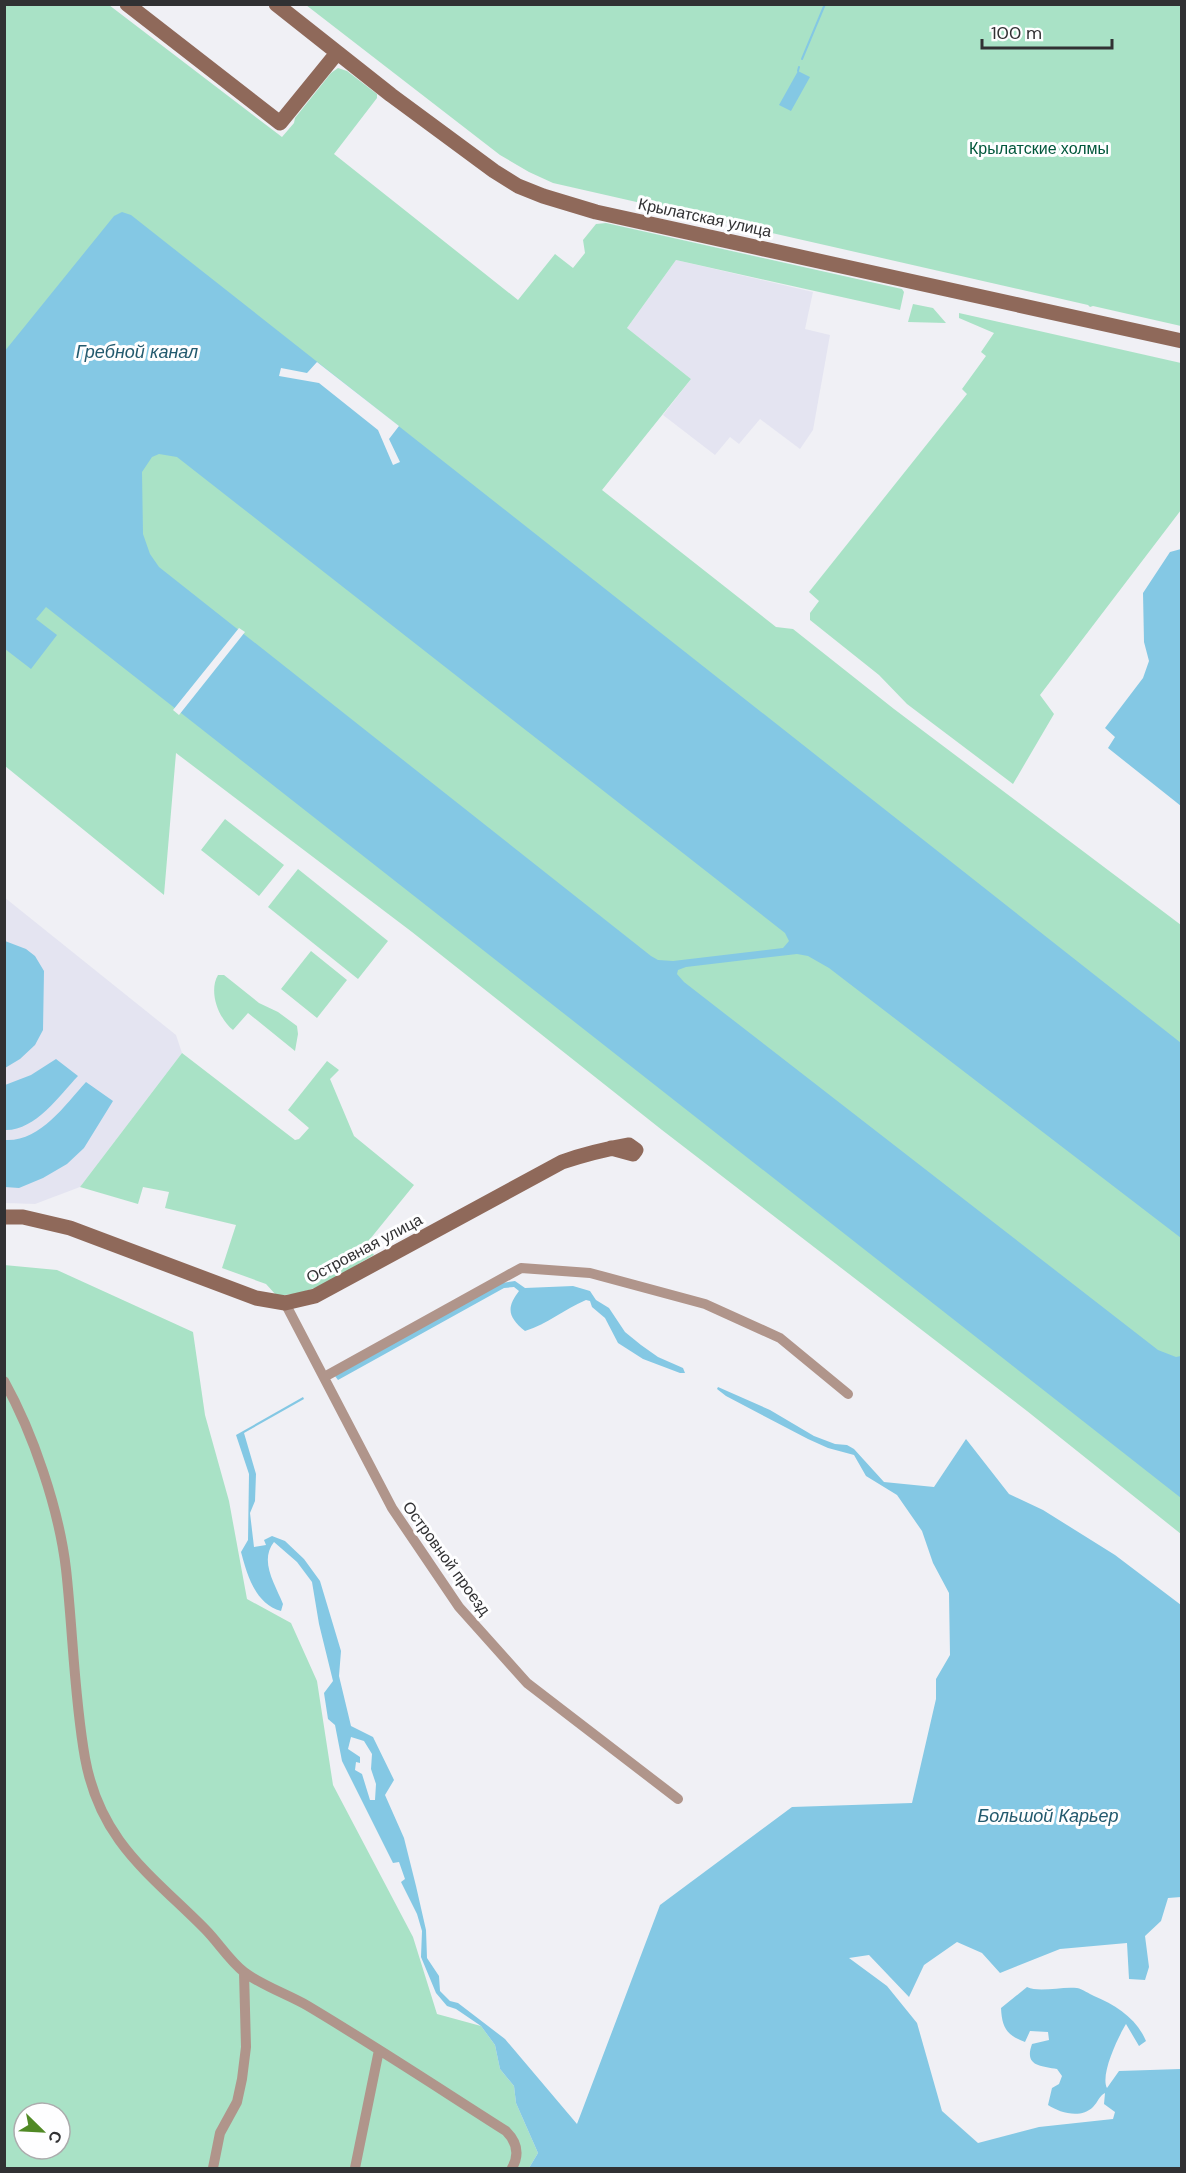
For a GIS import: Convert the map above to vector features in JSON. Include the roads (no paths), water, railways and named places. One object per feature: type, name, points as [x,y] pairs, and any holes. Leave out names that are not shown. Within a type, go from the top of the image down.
[{"type":"main road","points":[[127,4],[280,123],[337,53]]},
{"type":"main road","name":"Крылатская улица","points":[[276,4],[478,160],[518,186],[543,196],[596,212],[1182,341]]},
{"type":"main road","name":"Островная улица","points":[[4,1217],[34,1219],[70,1228],[256,1298],[285,1303],[299,1302],[315,1296],[562,1162],[594,1151],[629,1145]]},
{"type":"street","points":[[324,1377],[521,1268],[590,1273],[705,1304],[780,1338],[848,1394]]},
{"type":"street","name":"Островной проезд","points":[[285,1303],[392,1508],[459,1607],[527,1683],[678,1799]]},
{"type":"street","points":[[4,1381],[21,1410],[57,1516],[66,1568],[85,1759],[97,1801],[111,1831],[135,1862],[205,1929],[244,1972],[307,2005],[506,2131],[516,2143],[516,2157],[512,2169]]},
{"type":"street","points":[[213,2169],[220,2133],[237,2102],[242,2079],[246,2047],[244,1972]]},
{"type":"street","points":[[355,2169],[379,2050]]},
{"type":"water","points":[[798,71],[810,77],[791,111],[779,105]]},
{"type":"water","name":"Гребной канал","points":[[122,212],[131,215],[1181,1043],[1181,1238],[829,968],[808,956],[797,954],[686,967],[678,970],[677,974],[684,982],[1158,1350],[1176,1357],[1181,1356],[1181,1498],[46,607],[36,619],[57,635],[31,669],[5,649],[4,352],[114,216]],"holes":[[[159,454],[177,457],[785,933],[789,941],[783,948],[673,961],[658,960],[651,956],[159,567],[150,554],[143,534],[142,472],[152,457]]]},
{"type":"water","points":[[1182,549],[1181,806],[1108,748],[1115,737],[1105,728],[1143,678],[1149,661],[1144,642],[1143,593],[1170,552]]},
{"type":"water","points":[[5,941],[26,949],[35,956],[44,971],[43,1030],[35,1045],[20,1059],[5,1068]]},
{"type":"water","points":[[56,1059],[78,1076],[36,1119],[16,1129],[5,1130],[5,1085],[31,1075]]},
{"type":"water","points":[[86,1082],[113,1101],[84,1148],[67,1164],[43,1178],[19,1188],[5,1187],[5,1140],[18,1139],[40,1129]]},
{"type":"water","points":[[515,1281],[525,1288],[573,1286],[590,1291],[596,1300],[609,1308],[625,1332],[658,1357],[683,1368],[685,1373],[643,1359],[618,1343],[605,1318],[592,1307],[590,1301],[586,1300],[525,1331],[512,1317],[512,1302],[519,1291],[514,1287],[504,1288],[338,1380],[335,1376],[502,1283]]},
{"type":"water","name":"Большой Карьер","points":[[718,1387],[770,1410],[814,1436],[835,1444],[847,1445],[854,1449],[884,1482],[934,1487],[966,1439],[1009,1494],[1043,1510],[1115,1555],[1181,1605],[1181,1897],[1168,1898],[1161,1921],[1145,1936],[1149,1967],[1145,1980],[1129,1979],[1127,1943],[1060,1949],[1000,1973],[982,1953],[957,1942],[924,1965],[909,1997],[869,1955],[849,1958],[887,1986],[917,2023],[942,2111],[978,2143],[1039,2127],[1113,2119],[1115,2112],[1104,2104],[1105,2093],[1093,2107],[1083,2113],[1070,2114],[1048,2105],[1052,2088],[1059,2084],[1062,2076],[1057,2069],[1035,2064],[1030,2057],[1030,2051],[1032,2044],[1049,2040],[1048,2032],[1030,2031],[1025,2042],[1019,2039],[1006,2029],[1002,2020],[1001,2008],[1027,1987],[1032,1989],[1077,1988],[1118,2008],[1137,2026],[1146,2041],[1139,2046],[1126,2024],[1108,2065],[1105,2082],[1107,2088],[1119,2071],[1181,2069],[1181,2168],[529,2168],[538,2153],[516,2103],[514,2086],[500,2069],[495,2045],[481,2026],[456,2009],[447,2006],[436,1993],[421,1957],[422,1931],[417,1914],[401,1882],[405,1879],[399,1862],[393,1863],[342,1761],[335,1725],[328,1719],[324,1693],[333,1681],[319,1624],[312,1582],[297,1562],[274,1542],[270,1549],[268,1565],[283,1604],[281,1611],[272,1607],[258,1595],[249,1578],[241,1552],[248,1540],[249,1474],[236,1435],[303,1397],[304,1399],[244,1433],[256,1474],[255,1501],[250,1513],[254,1547],[266,1545],[264,1540],[272,1536],[285,1541],[304,1559],[320,1581],[341,1651],[339,1676],[351,1726],[373,1737],[394,1780],[385,1795],[404,1838],[426,1930],[427,1958],[439,1976],[440,1991],[450,2001],[458,2003],[505,2039],[577,2124],[660,1905],[792,1807],[912,1803],[936,1699],[936,1679],[950,1655],[949,1593],[933,1563],[922,1531],[897,1495],[866,1476],[854,1455],[828,1448],[808,1439],[726,1396],[717,1389]],"holes":[[[351,1737],[364,1741],[372,1754],[371,1769],[376,1784],[375,1800],[370,1800],[362,1774],[355,1770],[356,1762],[360,1763],[360,1757],[348,1749]]]},
{"type":"waterway","points":[[802,59],[825,4]]},
{"type":"waterway","points":[[798,71],[799,67]]},
{"type":"park label","name":"Крылатские холмы","points":[[1039,148]]}]
